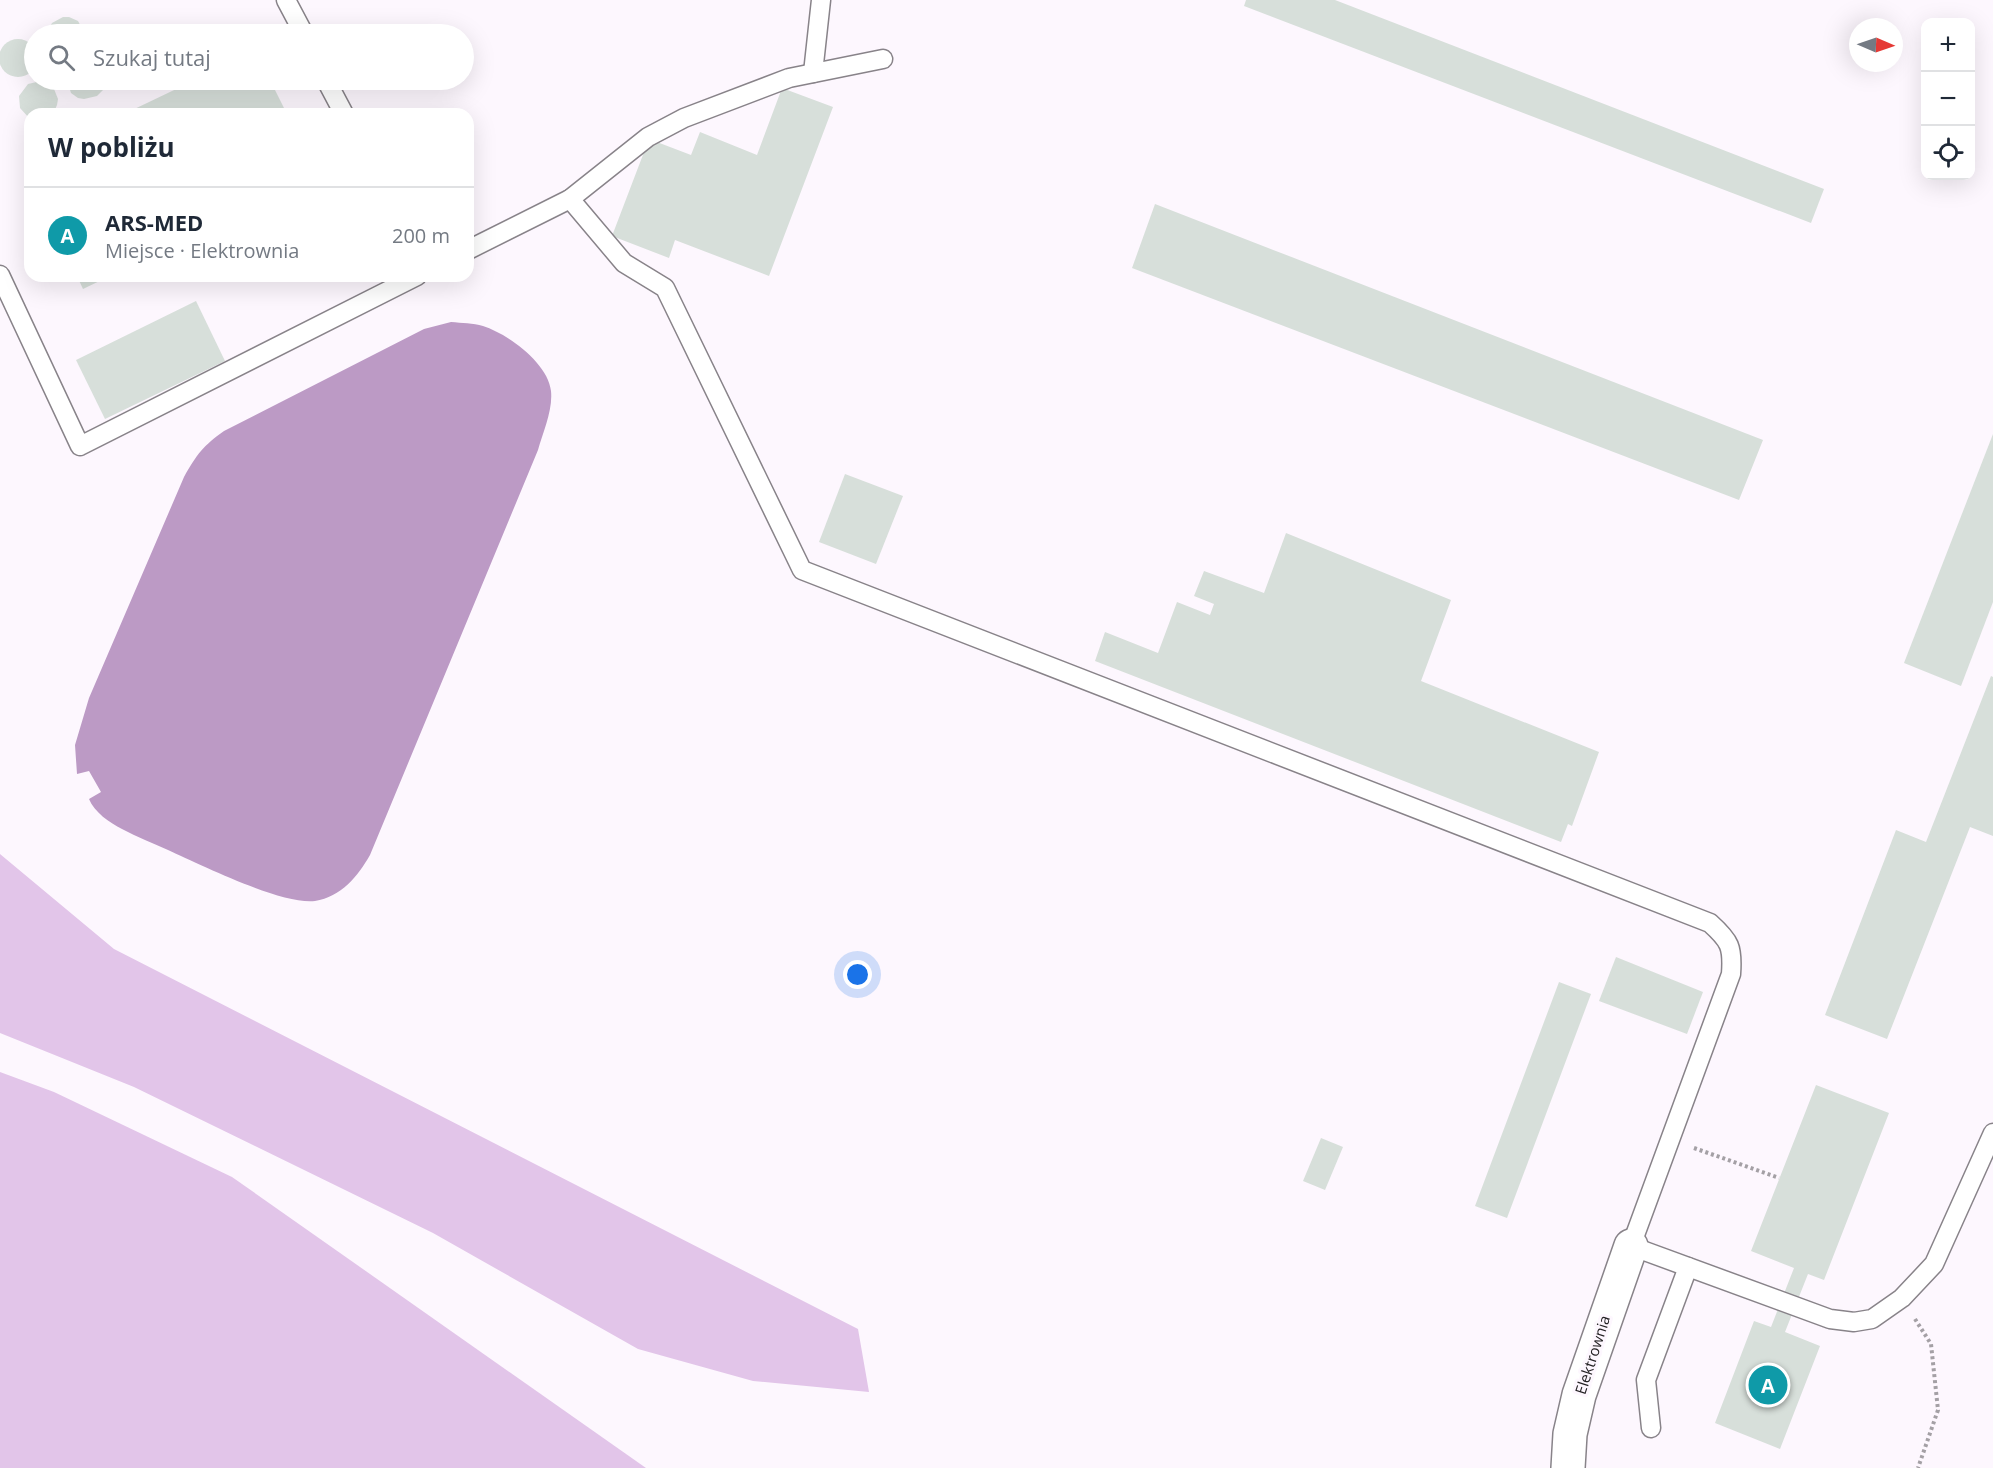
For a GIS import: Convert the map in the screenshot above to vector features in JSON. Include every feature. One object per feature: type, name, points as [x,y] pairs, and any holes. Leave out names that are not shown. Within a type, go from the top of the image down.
[{"type":"street","name":"Elektrownia","points":[[1568,1468],[1570,1434],[1579,1395],[1631,1246]]},
{"type":"lane","points":[[286,0],[299,24]]},
{"type":"lane","points":[[813,74],[821,0]]},
{"type":"lane","points":[[474,247],[570,199],[648,138],[684,118],[789,78],[883,59]]},
{"type":"lane","points":[[331,90],[341,108]]},
{"type":"lane","points":[[570,199],[624,263],[665,288],[802,570],[1710,922],[1725,936],[1732,954],[1731,974],[1631,1246],[1830,1319],[1854,1322],[1872,1319],[1902,1298],[1934,1264],[1993,1133]]},
{"type":"lane","points":[[0,275],[80,446],[405,282]]},
{"type":"lane","points":[[1651,1428],[1646,1380],[1688,1267]]},
{"type":"path","points":[[1670,1140],[1779,1178]]},
{"type":"path","points":[[1902,1298],[1931,1344],[1938,1410],[1918,1468]]},
{"type":"shaded area","points":[[451,322],[483,326],[504,336],[525,351],[543,370],[548,380],[551,406],[538,450],[370,855],[360,870],[341,890],[324,899],[301,901],[242,883],[117,827],[98,813],[89,799],[101,792],[89,771],[77,774],[75,745],[89,698],[184,477],[197,456],[224,431],[424,329]]},
{"type":"shaded area","points":[[0,854],[114,949],[858,1329],[869,1392],[753,1381],[638,1349],[433,1233],[134,1087],[0,1033]]},
{"type":"shaded area","points":[[0,1072],[54,1092],[232,1177],[646,1468],[0,1468]]},
{"type":"building","points":[[1246,0],[1335,0],[1824,189],[1811,223],[1244,6]]},
{"type":"building","points":[[63,17],[69,17],[80,24],[51,24]]},
{"type":"building","points":[[11,40],[24,40],[24,76],[18,77],[11,76],[5,71],[0,65],[-1,58],[0,51],[5,45]]},
{"type":"building","points":[[782,88],[833,107],[769,276],[675,240],[669,258],[612,236],[649,139],[691,155],[700,132],[757,155]]},
{"type":"building","points":[[24,89],[54,90],[58,99],[56,108],[24,108],[24,112],[20,108],[19,96]]},
{"type":"building","points":[[70,90],[103,90],[97,96],[84,99],[71,93]]},
{"type":"building","points":[[174,90],[275,90],[284,108],[137,108]]},
{"type":"building","points":[[1155,204],[1763,440],[1739,500],[1132,268]]},
{"type":"building","points":[[80,282],[98,282],[83,289]]},
{"type":"building","points":[[196,301],[225,361],[105,419],[76,360]]},
{"type":"building","points":[[1993,434],[1993,602],[1961,686],[1904,663]]},
{"type":"building","points":[[845,474],[903,496],[876,564],[819,542]]},
{"type":"building","points":[[1286,533],[1451,600],[1421,681],[1599,752],[1572,826],[1568,824],[1561,842],[1095,661],[1105,632],[1158,653],[1177,602],[1210,615],[1214,604],[1194,596],[1204,571],[1264,593]]},
{"type":"building","points":[[1991,676],[1993,677],[1993,836],[1970,827],[1887,1039],[1825,1015],[1896,830],[1926,842]]},
{"type":"building","points":[[1616,957],[1703,992],[1687,1034],[1599,1001]]},
{"type":"building","points":[[1559,982],[1591,994],[1507,1218],[1475,1206]]},
{"type":"building","points":[[1816,1085],[1889,1113],[1824,1280],[1808,1274],[1785,1332],[1820,1346],[1780,1449],[1715,1423],[1754,1321],[1771,1327],[1794,1268],[1751,1251]]},
{"type":"building","points":[[1321,1138],[1343,1147],[1325,1190],[1303,1181]]},
{"type":"place","name":"ARS-MED","points":[[1768,1385]]}]
